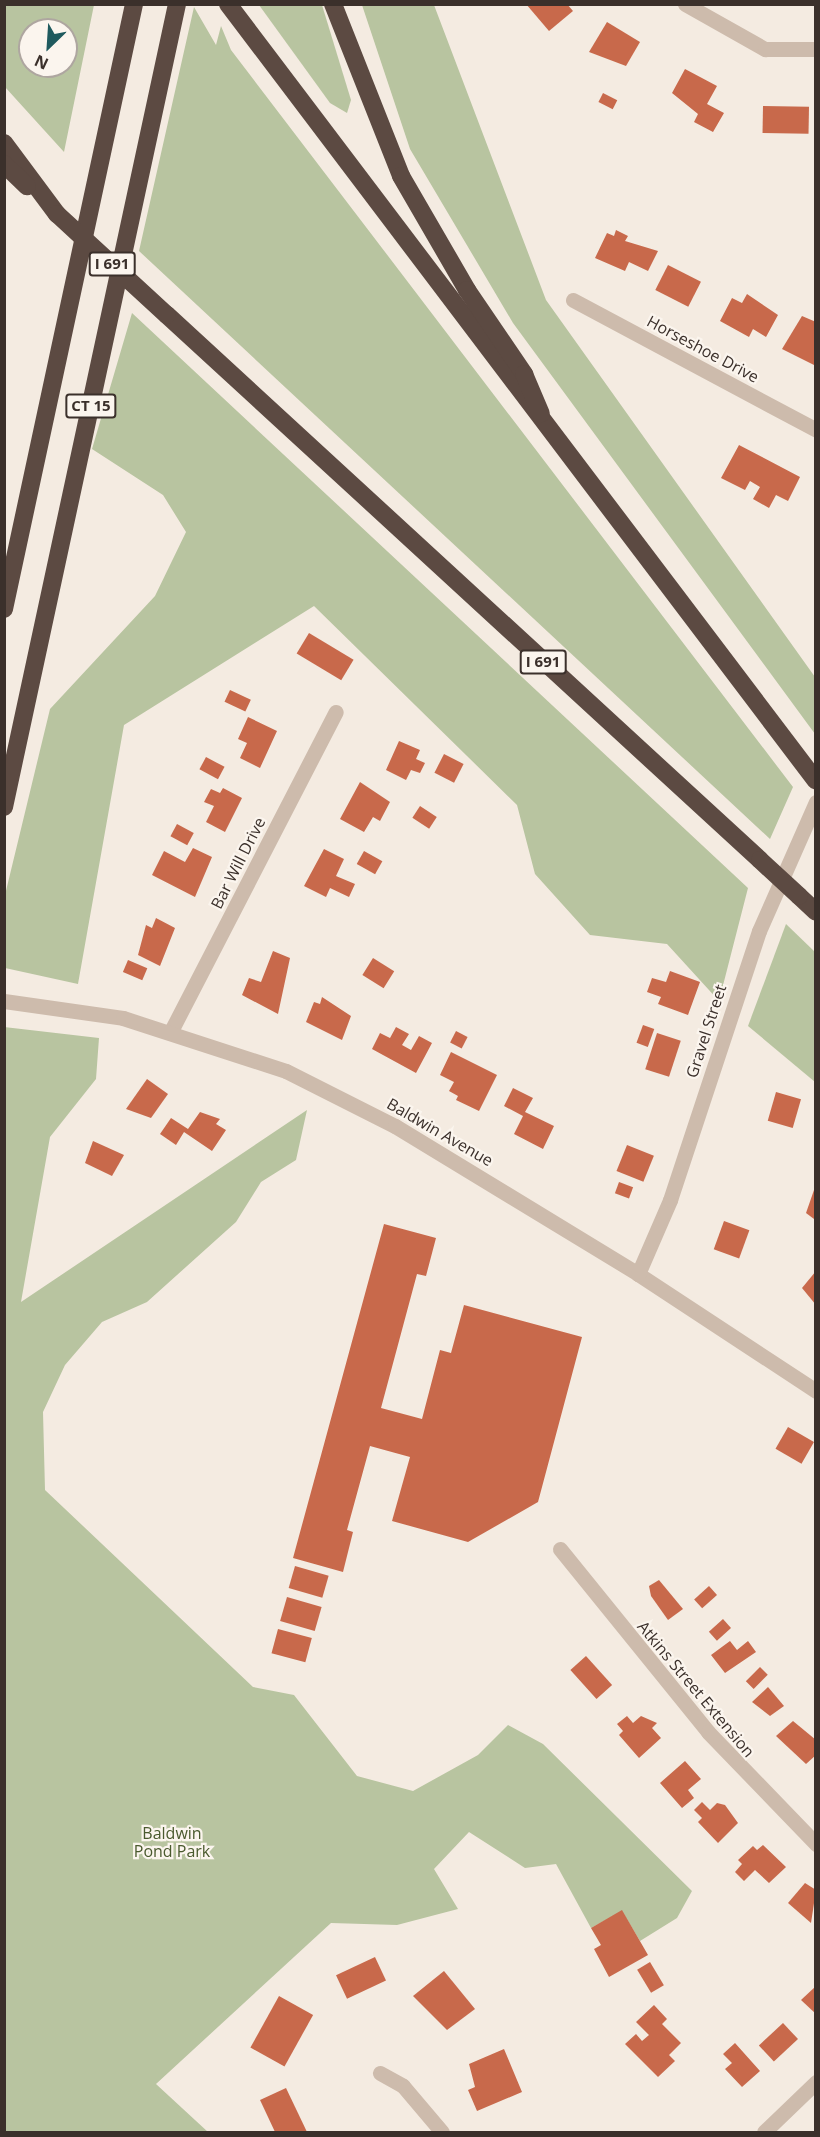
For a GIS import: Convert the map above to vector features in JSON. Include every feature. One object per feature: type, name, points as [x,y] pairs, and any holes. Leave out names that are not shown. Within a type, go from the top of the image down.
[{"type":"highway","name":"CT 15","points":[[4,609],[134,4]]},
{"type":"highway","name":"CT 15","points":[[4,807],[177,4]]},
{"type":"highway","points":[[228,4],[546,430],[816,781]]},
{"type":"highway","points":[[333,4],[401,176],[467,290],[524,374],[546,430]]},
{"type":"highway","points":[[4,143],[50,205]]},
{"type":"highway","name":"I 691","points":[[4,164],[327,464],[816,912]]},
{"type":"street","points":[[685,4],[765,49],[816,49]]},
{"type":"street","name":"Horseshoe Drive","points":[[573,300],[816,430]]},
{"type":"street","name":"Bar Will Drive","points":[[171,1031],[336,712]]},
{"type":"street","name":"Gravel Street","points":[[638,1274],[670,1200],[759,931],[816,802]]},
{"type":"street","name":"Baldwin Avenue","points":[[4,1001],[171,1031],[265,1062],[355,1103],[638,1274],[816,1390]]},
{"type":"street","name":"Atkins Street Extension","points":[[560,1549],[693,1715],[816,1844]]},
{"type":"street","points":[[380,2073],[404,2086],[442,2133]]},
{"type":"street","points":[[764,2133],[816,2082]]},
{"type":"green space","points":[[4,5],[94,5],[64,152],[5,87]]},
{"type":"green space","points":[[259,5],[322,5],[351,100],[347,113],[330,103]]},
{"type":"green space","points":[[362,5],[434,5],[546,300],[815,677],[815,734],[513,323],[410,149]]},
{"type":"green space","points":[[194,7],[216,45],[221,26],[231,50],[793,787],[770,839],[139,251]]},
{"type":"green space","points":[[132,313],[748,888],[719,1001],[667,944],[590,935],[535,874],[517,805],[314,606],[124,725],[78,984],[5,968],[5,895],[50,709],[155,596],[186,532],[163,495],[92,449]]},
{"type":"green space","points":[[786,924],[815,952],[815,1082],[748,1026]]},
{"type":"green space","name":"Baldwin Pond Park","points":[[4,1027],[99,1038],[96,1079],[50,1137],[21,1302],[307,1110],[296,1160],[261,1182],[236,1222],[147,1302],[102,1322],[65,1365],[43,1412],[45,1490],[253,1687],[294,1695],[357,1776],[413,1791],[478,1755],[508,1725],[543,1744],[692,1891],[677,1918],[640,1941],[622,1911],[591,1928],[556,1864],[525,1868],[469,1832],[434,1869],[458,1909],[397,1925],[331,1923],[156,2084],[208,2132],[5,2132]]},
{"type":"building","points":[[526,4],[567,4],[573,11],[549,31]]},
{"type":"building","points":[[607,22],[640,42],[626,66],[589,52]]},
{"type":"building","points":[[685,69],[717,86],[707,104],[724,113],[713,132],[694,122],[698,114],[672,93]]},
{"type":"building","points":[[603,93],[617,100],[613,109],[598,102]]},
{"type":"building","points":[[763,106],[809,107],[809,134],[763,133]]},
{"type":"building","points":[[616,230],[628,236],[625,241],[658,251],[648,271],[629,262],[625,271],[595,258],[607,233],[614,236]]},
{"type":"building","points":[[668,265],[701,282],[688,307],[655,290]]},
{"type":"building","points":[[747,294],[778,315],[766,337],[753,329],[749,337],[720,321],[732,298],[742,303]]},
{"type":"building","points":[[802,316],[816,322],[814,365],[782,349]]},
{"type":"building","points":[[739,445],[800,477],[788,501],[776,495],[769,508],[753,499],[760,487],[750,481],[745,490],[721,478]]},
{"type":"building","points":[[309,633],[354,660],[341,680],[297,654]]},
{"type":"building","points":[[230,690],[251,700],[245,712],[225,702]]},
{"type":"building","points":[[248,717],[277,731],[260,768],[240,758],[247,743],[238,739]]},
{"type":"building","points":[[399,741],[420,750],[416,759],[425,763],[420,773],[411,770],[406,780],[386,770]]},
{"type":"building","points":[[444,754],[464,764],[454,783],[434,773]]},
{"type":"building","points":[[206,757],[225,767],[218,779],[199,769]]},
{"type":"building","points":[[360,782],[390,802],[380,821],[373,817],[364,832],[340,819]]},
{"type":"building","points":[[223,788],[242,798],[225,832],[206,822],[214,806],[204,802],[211,789],[220,793]]},
{"type":"building","points":[[420,806],[437,817],[429,829],[412,818]]},
{"type":"building","points":[[177,824],[194,833],[187,845],[170,836]]},
{"type":"building","points":[[193,848],[212,857],[195,897],[152,875],[164,851],[185,862]]},
{"type":"building","points":[[324,849],[344,859],[336,876],[355,884],[349,897],[330,888],[326,897],[304,886]]},
{"type":"building","points":[[364,851],[382,861],[375,874],[357,864]]},
{"type":"building","points":[[156,918],[175,928],[160,966],[138,955],[146,925],[152,928]]},
{"type":"building","points":[[273,951],[290,958],[278,1014],[242,995],[249,978],[261,982]]},
{"type":"building","points":[[373,958],[394,971],[384,988],[362,975]]},
{"type":"building","points":[[128,960],[147,968],[142,980],[123,972]]},
{"type":"building","points":[[670,971],[700,982],[688,1015],[658,1004],[661,997],[647,992],[652,978],[666,982]]},
{"type":"building","points":[[322,997],[351,1016],[342,1040],[306,1022],[314,1002],[320,1004]]},
{"type":"building","points":[[643,1025],[654,1029],[648,1047],[637,1043]]},
{"type":"building","points":[[396,1027],[409,1034],[402,1045],[411,1050],[419,1036],[432,1043],[416,1073],[372,1049],[380,1033],[390,1038]]},
{"type":"building","points":[[456,1031],[468,1037],[462,1048],[450,1043]]},
{"type":"building","points":[[657,1033],[681,1041],[669,1077],[645,1069]]},
{"type":"building","points":[[451,1052],[497,1075],[479,1111],[456,1100],[458,1096],[449,1091],[454,1082],[440,1075]]},
{"type":"building","points":[[147,1079],[168,1094],[151,1118],[126,1109]]},
{"type":"building","points":[[513,1088],[533,1098],[525,1112],[554,1126],[543,1149],[514,1134],[523,1116],[504,1106]]},
{"type":"building","points":[[776,1092],[801,1099],[793,1128],[768,1121]]},
{"type":"building","points":[[200,1112],[220,1119],[216,1124],[226,1130],[212,1151],[184,1132],[176,1145],[160,1134],[171,1118],[188,1129]]},
{"type":"building","points":[[93,1141],[124,1155],[112,1176],[85,1163]]},
{"type":"building","points":[[627,1145],[654,1156],[643,1182],[617,1171]]},
{"type":"building","points":[[619,1182],[633,1187],[629,1198],[615,1193]]},
{"type":"building","points":[[814,1190],[816,1191],[814,1219],[806,1213]]},
{"type":"building","points":[[724,1221],[749,1230],[739,1258],[714,1249]]},
{"type":"building","points":[[384,1224],[436,1238],[426,1276],[417,1274],[381,1408],[422,1419],[440,1350],[451,1353],[464,1305],[582,1337],[538,1502],[468,1542],[392,1521],[410,1457],[370,1446],[347,1530],[353,1532],[343,1572],[293,1558]]},
{"type":"building","points":[[816,1271],[816,1305],[802,1288]]},
{"type":"building","points":[[788,1427],[814,1442],[801,1464],[776,1449]]},
{"type":"building","points":[[295,1566],[329,1576],[322,1598],[289,1588]]},
{"type":"building","points":[[659,1580],[683,1609],[668,1620],[651,1596],[649,1586]]},
{"type":"building","points":[[709,1586],[717,1595],[702,1608],[694,1599]]},
{"type":"building","points":[[287,1597],[322,1607],[315,1631],[280,1621]]},
{"type":"building","points":[[723,1619],[731,1628],[717,1641],[709,1632]]},
{"type":"building","points":[[278,1629],[312,1638],[305,1662],[272,1653]]},
{"type":"building","points":[[730,1641],[737,1650],[748,1641],[756,1652],[725,1673],[711,1655]]},
{"type":"building","points":[[586,1656],[612,1685],[596,1699],[570,1670]]},
{"type":"building","points":[[760,1667],[768,1675],[754,1689],[746,1681]]},
{"type":"building","points":[[768,1687],[784,1706],[770,1716],[752,1702]]},
{"type":"building","points":[[627,1716],[633,1723],[641,1716],[657,1723],[652,1728],[661,1738],[639,1758],[619,1735],[623,1731],[617,1724]]},
{"type":"building","points":[[793,1721],[816,1740],[816,1755],[806,1764],[776,1736]]},
{"type":"building","points":[[685,1761],[701,1779],[688,1790],[694,1798],[682,1808],[660,1783]]},
{"type":"building","points":[[702,1802],[710,1810],[717,1803],[725,1805],[738,1823],[718,1843],[698,1822],[702,1818],[694,1810]]},
{"type":"building","points":[[763,1845],[786,1867],[769,1883],[755,1870],[744,1881],[735,1872],[742,1864],[738,1860],[753,1846],[757,1850]]},
{"type":"building","points":[[805,1883],[816,1890],[811,1923],[788,1903]]},
{"type":"building","points":[[622,1910],[648,1955],[609,1977],[594,1949],[601,1945],[591,1928]]},
{"type":"building","points":[[375,1957],[386,1981],[347,1999],[336,1975]]},
{"type":"building","points":[[650,1962],[664,1985],[651,1993],[637,1970]]},
{"type":"building","points":[[444,1971],[475,2009],[447,2030],[413,1996]]},
{"type":"building","points":[[816,1986],[816,2014],[801,2000]]},
{"type":"building","points":[[279,1996],[313,2015],[285,2067],[250,2048]]},
{"type":"building","points":[[654,2005],[667,2019],[662,2024],[681,2043],[669,2055],[675,2061],[658,2077],[625,2044],[636,2034],[642,2041],[649,2035],[636,2022]]},
{"type":"building","points":[[783,2023],[798,2039],[774,2062],[759,2046]]},
{"type":"building","points":[[735,2043],[760,2071],[742,2087],[725,2069],[732,2063],[723,2054]]},
{"type":"building","points":[[504,2049],[522,2092],[477,2111],[468,2090],[475,2087],[469,2064]]},
{"type":"building","points":[[286,2088],[307,2132],[275,2132],[260,2100]]}]
